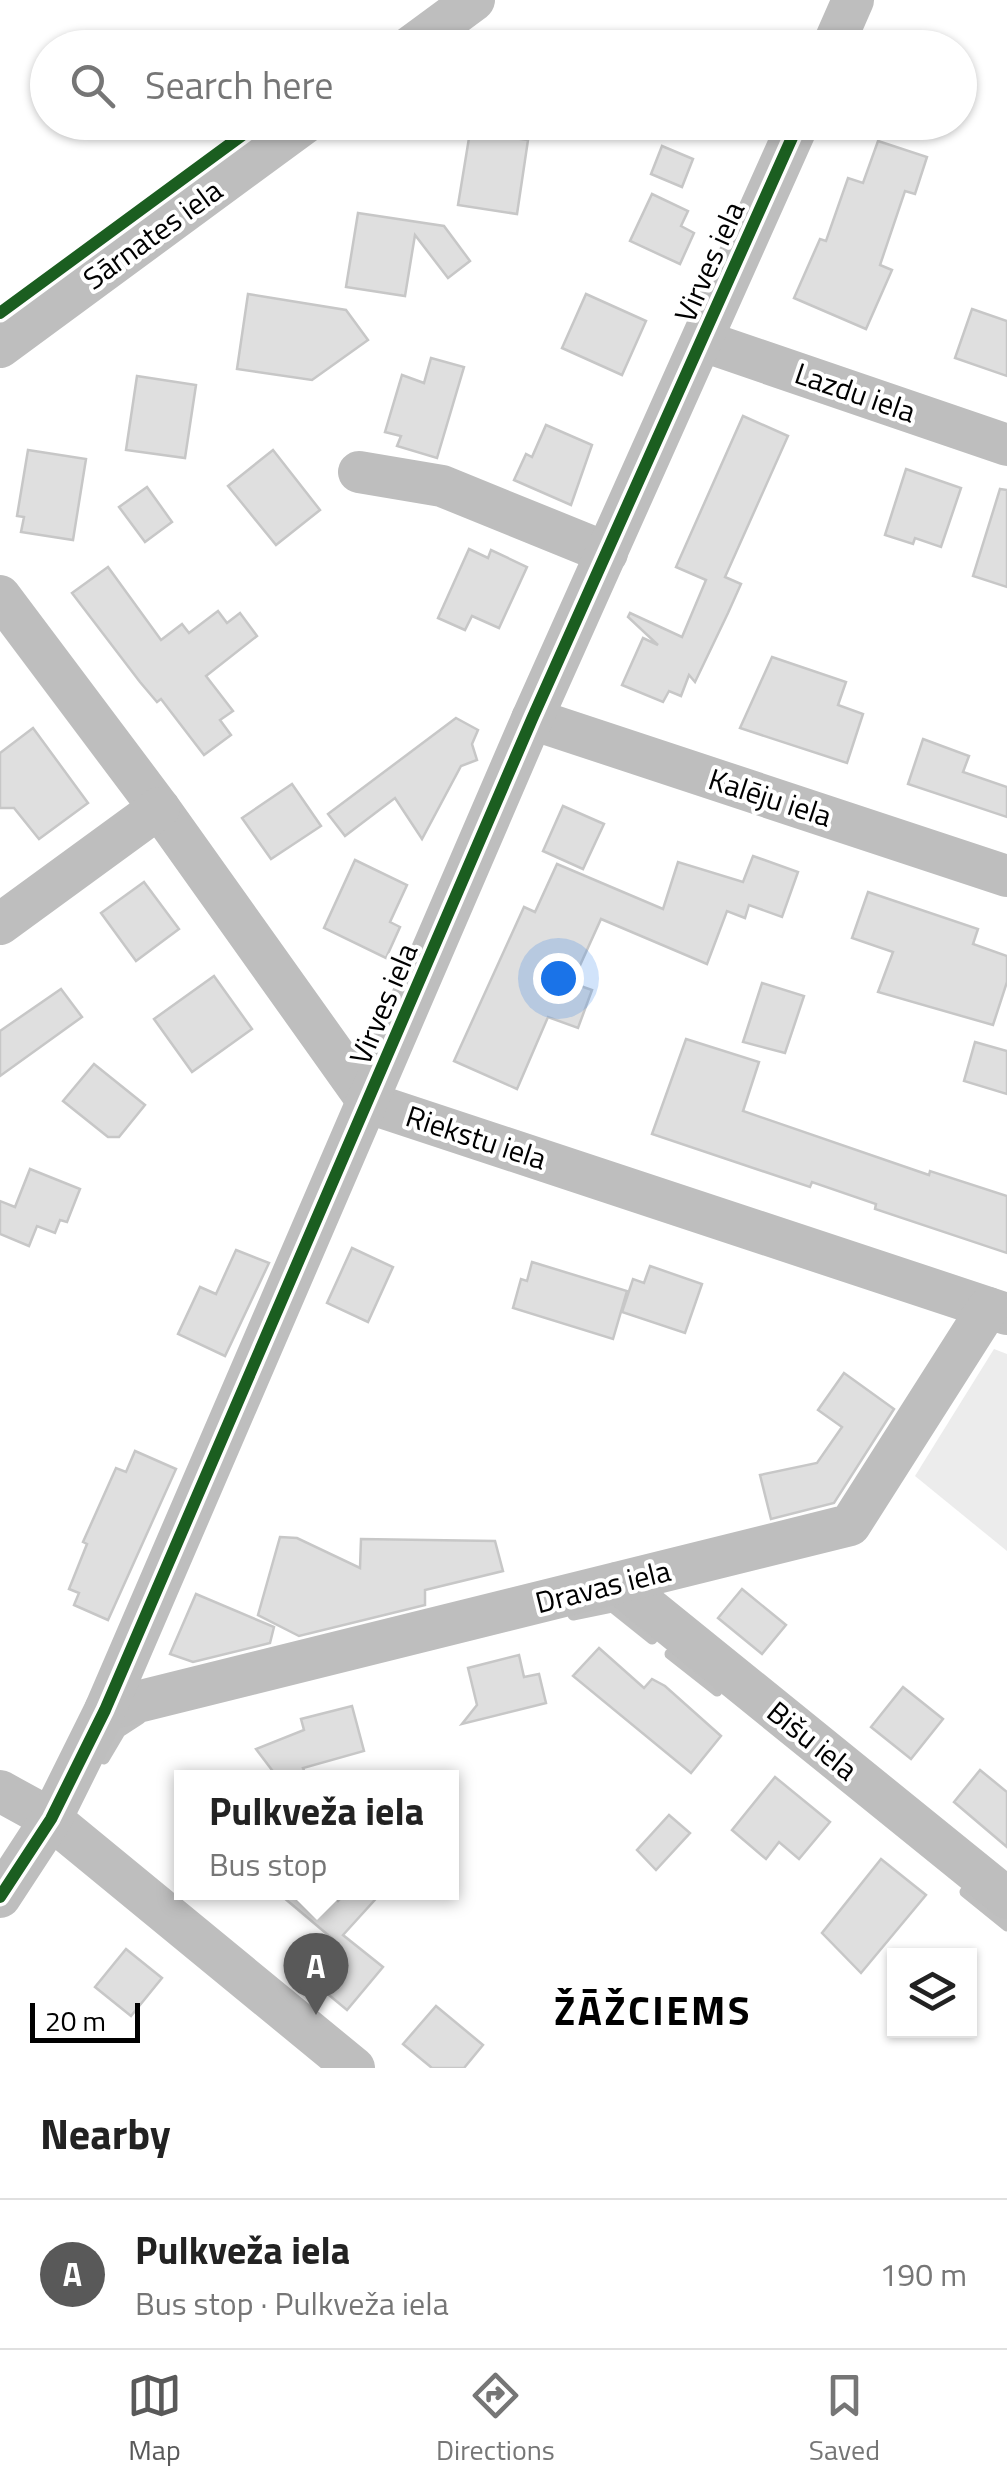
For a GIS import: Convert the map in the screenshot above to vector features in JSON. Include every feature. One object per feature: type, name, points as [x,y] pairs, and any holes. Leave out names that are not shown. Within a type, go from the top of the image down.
[{"type":"street","points":[[433,30],[474,0]]},
{"type":"street","points":[[840,30],[853,0]]},
{"type":"street","name":"Sārnates iela","points":[[0,347],[282,140]]},
{"type":"street","name":"Virves iela","points":[[0,1897],[51,1818],[106,1710],[532,719],[791,140]]},
{"type":"street","name":"Lazdu iela","points":[[703,341],[1007,445]]},
{"type":"street","points":[[359,472],[442,486],[607,553]]},
{"type":"street","name":"Riekstu iela","points":[[0,596],[159,808],[369,1102],[998,1311]]},
{"type":"street","name":"Kalēju iela","points":[[532,719],[1007,876]]},
{"type":"street","points":[[0,924],[159,808]]},
{"type":"street","name":"Dravas iela","points":[[106,1710],[850,1525],[998,1311]]},
{"type":"street","name":"Bišu iela","points":[[618,1583],[1007,1898]]},
{"type":"street","points":[[0,1792],[51,1818],[354,2068]]},
{"type":"shaded area","points":[[994,1349],[1007,1354],[1007,1551],[915,1476]]},
{"type":"building","points":[[469,140],[528,140],[517,214],[458,205]]},
{"type":"building","points":[[878,141],[927,157],[915,194],[905,191],[880,265],[892,270],[866,329],[794,298],[820,239],[826,241],[848,178],[863,183]]},
{"type":"building","points":[[662,146],[693,159],[682,187],[651,174]]},
{"type":"building","points":[[652,194],[688,211],[681,226],[694,233],[680,264],[630,241]]},
{"type":"building","points":[[358,213],[444,226],[470,261],[448,278],[415,235],[405,296],[346,287]]},
{"type":"building","points":[[248,294],[346,310],[368,340],[312,380],[237,369]]},
{"type":"building","points":[[586,294],[646,321],[622,375],[562,348]]},
{"type":"building","points":[[972,309],[1007,321],[1007,376],[955,358]]},
{"type":"building","points":[[431,358],[464,367],[437,458],[397,446],[401,436],[385,432],[402,375],[424,383]]},
{"type":"building","points":[[137,376],[196,385],[185,458],[126,450]]},
{"type":"building","points":[[743,416],[788,436],[725,577],[741,584],[728,613],[695,682],[689,675],[681,696],[669,691],[663,702],[622,685],[643,638],[658,645],[628,617],[630,613],[682,637],[706,580],[676,567]]},
{"type":"building","points":[[546,425],[592,445],[571,505],[514,480],[526,454],[532,457]]},
{"type":"building","points":[[28,450],[86,459],[73,540],[21,532],[24,517],[17,516]]},
{"type":"building","points":[[273,450],[320,510],[276,545],[228,486]]},
{"type":"building","points":[[906,469],[961,488],[941,547],[915,538],[913,544],[885,535]]},
{"type":"building","points":[[147,487],[172,522],[145,542],[119,507]]},
{"type":"building","points":[[1000,489],[1007,490],[1007,587],[973,576]]},
{"type":"building","points":[[469,549],[488,558],[491,550],[527,567],[499,628],[472,616],[465,630],[438,618]]},
{"type":"building","points":[[108,567],[161,640],[182,624],[189,633],[218,611],[227,623],[240,613],[257,636],[206,676],[233,711],[220,720],[231,735],[204,755],[161,699],[157,702],[140,682],[72,593]]},
{"type":"building","points":[[772,657],[846,682],[838,705],[863,714],[847,763],[740,728]]},
{"type":"building","points":[[456,718],[478,730],[472,744],[477,760],[461,766],[422,839],[395,798],[345,836],[328,814]]},
{"type":"building","points":[[33,728],[88,803],[39,839],[14,808],[0,808],[0,753]]},
{"type":"building","points":[[923,739],[969,756],[963,772],[1007,787],[1007,817],[908,784]]},
{"type":"building","points":[[292,784],[321,826],[271,859],[242,818]]},
{"type":"building","points":[[563,806],[604,824],[583,869],[543,851]]},
{"type":"building","points":[[753,856],[798,872],[782,917],[749,905],[745,918],[727,911],[707,964],[601,919],[572,983],[592,990],[578,1028],[548,1017],[517,1089],[454,1061],[524,907],[535,912],[557,864],[663,909],[678,862],[743,882]]},
{"type":"building","points":[[355,860],[407,885],[390,922],[400,927],[386,958],[324,928]]},
{"type":"building","points":[[144,882],[179,929],[136,961],[101,913]]},
{"type":"building","points":[[868,892],[978,929],[973,944],[1007,956],[1007,982],[993,1025],[878,992],[893,952],[852,938]]},
{"type":"building","points":[[214,976],[252,1029],[192,1072],[154,1019]]},
{"type":"building","points":[[762,983],[804,996],[785,1053],[743,1042]]},
{"type":"building","points":[[61,989],[82,1017],[0,1076],[0,1031]]},
{"type":"building","points":[[686,1039],[759,1062],[743,1111],[929,1175],[930,1171],[1007,1196],[1007,1253],[875,1209],[876,1204],[812,1182],[810,1187],[652,1134]]},
{"type":"building","points":[[975,1042],[1007,1051],[1007,1094],[964,1081]]},
{"type":"building","points":[[94,1064],[145,1105],[119,1137],[108,1137],[63,1101]]},
{"type":"building","points":[[30,1169],[80,1189],[67,1222],[60,1220],[55,1233],[37,1226],[29,1246],[0,1234],[0,1201],[15,1207]]},
{"type":"building","points":[[352,1248],[393,1267],[368,1322],[327,1303]]},
{"type":"building","points":[[236,1250],[269,1263],[225,1356],[178,1334],[200,1287],[216,1294]]},
{"type":"building","points":[[532,1262],[627,1291],[613,1339],[513,1308],[521,1279],[527,1281]]},
{"type":"building","points":[[650,1266],[702,1284],[685,1333],[622,1312],[633,1279],[644,1283]]},
{"type":"building","points":[[844,1373],[894,1409],[834,1503],[771,1519],[760,1475],[817,1463],[842,1427],[818,1410]]},
{"type":"building","points":[[135,1451],[176,1469],[108,1620],[74,1605],[79,1593],[69,1589],[87,1544],[83,1542],[116,1468],[126,1472]]},
{"type":"building","points":[[280,1537],[297,1538],[360,1568],[361,1539],[495,1541],[503,1571],[425,1590],[425,1605],[299,1636],[258,1615]]},
{"type":"building","points":[[742,1589],[786,1625],[762,1654],[718,1618]]},
{"type":"building","points":[[196,1594],[274,1627],[270,1643],[193,1662],[170,1654]]},
{"type":"building","points":[[599,1648],[644,1688],[652,1679],[665,1686],[721,1736],[691,1773],[573,1676]]},
{"type":"building","points":[[519,1655],[524,1677],[539,1674],[546,1703],[462,1724],[477,1705],[468,1668]]},
{"type":"building","points":[[903,1687],[943,1719],[911,1759],[871,1727]]},
{"type":"building","points":[[352,1706],[364,1751],[304,1770],[272,1770],[256,1749],[304,1730],[301,1719]]},
{"type":"building","points":[[980,1770],[1007,1792],[1007,1847],[954,1802]]},
{"type":"building","points":[[775,1777],[830,1822],[799,1859],[779,1842],[766,1859],[732,1830]]},
{"type":"building","points":[[669,1815],[690,1833],[656,1870],[637,1850]]},
{"type":"building","points":[[881,1859],[926,1895],[861,1973],[822,1933]]},
{"type":"building","points":[[286,1900],[375,1900],[343,1935],[383,1967],[347,2010],[305,1975],[334,1940]]},
{"type":"building","points":[[126,1949],[162,1978],[131,2016],[95,1987]]},
{"type":"building","points":[[436,2006],[483,2045],[464,2068],[432,2068],[403,2044]]},
{"type":"waterway","points":[[573,1615],[612,1607],[652,1639]]},
{"type":"waterway","points":[[670,1654],[717,1691]]},
{"type":"waterway","points":[[104,1759],[120,1732],[140,1719]]},
{"type":"waterway","points":[[965,1892],[1007,1926]]},
{"type":"cycle path","points":[[0,313],[235,140]]},
{"type":"cycle path","points":[[0,1897],[51,1819],[105,1710],[532,719],[791,140]]},
{"type":"place","name":"Pulkveža iela","points":[[316,2015]]},
{"type":"district","name":"ŽĀŽCIEMS","points":[[653,2011]]}]
